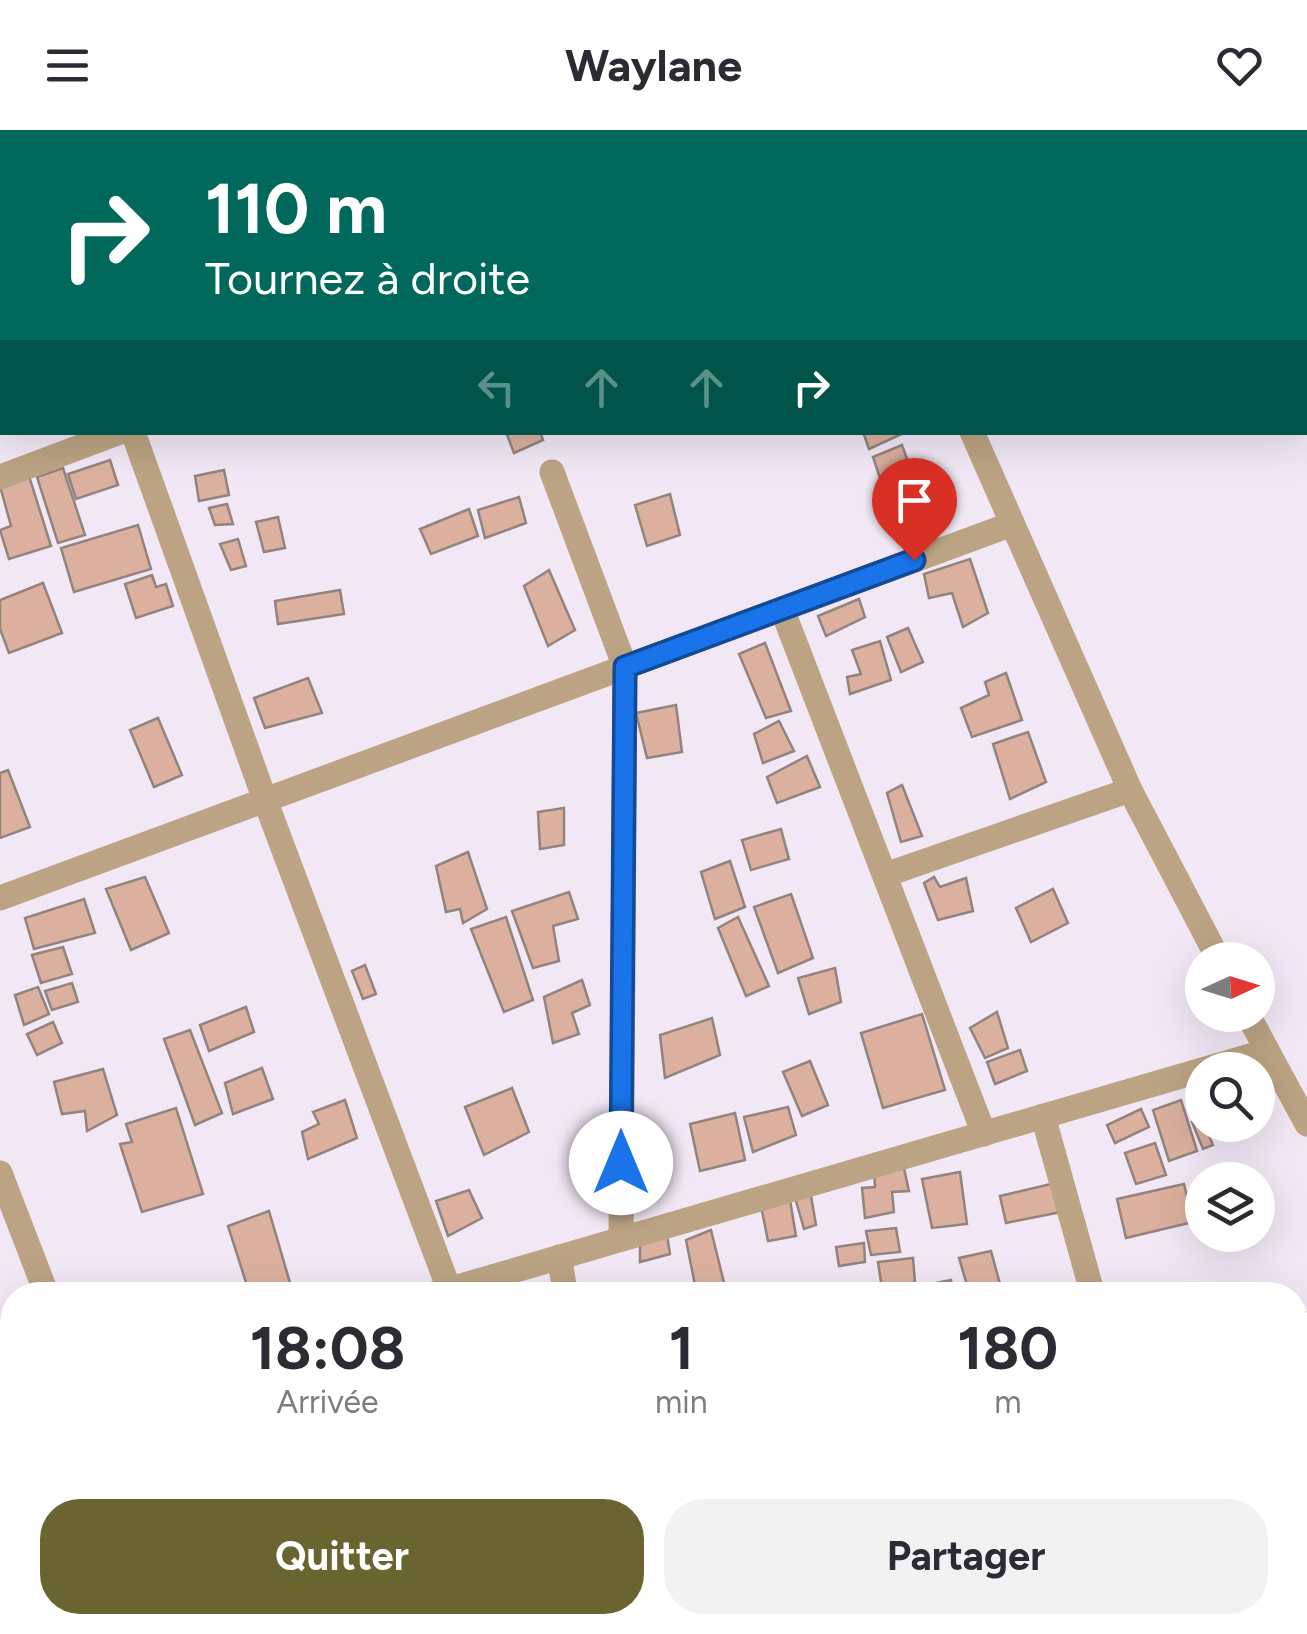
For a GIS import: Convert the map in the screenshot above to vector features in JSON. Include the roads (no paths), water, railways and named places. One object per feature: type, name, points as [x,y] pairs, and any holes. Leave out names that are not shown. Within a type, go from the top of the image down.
[{"type":"street","points":[[0,477],[112,435]]},
{"type":"street","points":[[134,435],[435,1282]]},
{"type":"street","points":[[973,435],[1130,790],[1210,942]]},
{"type":"street","points":[[552,472],[625,667],[620,1240]]},
{"type":"street","points":[[0,898],[1012,524]]},
{"type":"street","points":[[782,609],[984,1134]]},
{"type":"street","points":[[884,875],[1130,790]]},
{"type":"street","points":[[1257,1032],[1307,1124]]},
{"type":"street","points":[[473,1282],[1267,1051]]},
{"type":"street","points":[[1043,1116],[1089,1282]]},
{"type":"street","points":[[0,1173],[42,1282]]},
{"type":"street","points":[[559,1257],[564,1282]]}]
